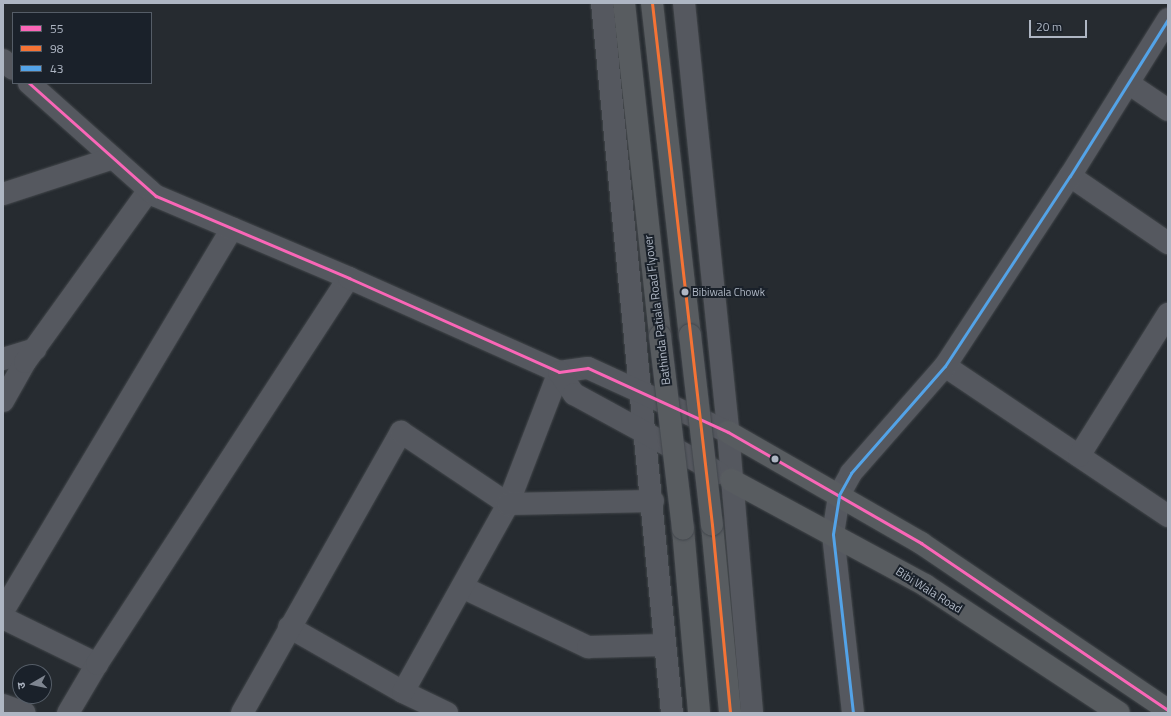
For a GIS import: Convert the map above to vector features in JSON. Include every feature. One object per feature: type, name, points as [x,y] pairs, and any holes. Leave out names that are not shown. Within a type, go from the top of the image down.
[{"type":"highway","name":"Bathinda Patiala Road Flyover","points":[[624,3],[683,529],[699,713]]},
{"type":"highway","points":[[652,3],[712,526],[730,713]]},
{"type":"highway","points":[[728,432],[921,543],[1168,710]]},
{"type":"highway","name":"Bibi Wala Road","points":[[731,480],[925,585],[1119,713]]},
{"type":"street","points":[[602,3],[643,433],[653,502],[672,713]]},
{"type":"street","points":[[684,3],[728,432],[752,713]]},
{"type":"street","points":[[853,713],[833,534],[839,495],[851,473],[945,366],[1070,176],[1168,19]]},
{"type":"street","points":[[3,60],[12,68]]},
{"type":"street","points":[[30,84],[156,196],[349,278],[559,372],[574,394],[731,480]]},
{"type":"street","points":[[1128,84],[1168,110]]},
{"type":"street","points":[[3,194],[113,158]]},
{"type":"street","points":[[1070,176],[1168,243]]},
{"type":"street","points":[[3,401],[35,349],[149,190]]},
{"type":"street","points":[[3,611],[232,228]]},
{"type":"street","points":[[68,713],[97,664],[349,278]]},
{"type":"street","points":[[1079,456],[1168,314]]},
{"type":"street","points":[[3,359],[35,349]]},
{"type":"street","points":[[945,366],[1168,516]]},
{"type":"street","points":[[559,372],[588,368],[640,390],[728,432]]},
{"type":"street","points":[[403,692],[508,504],[559,372]]},
{"type":"street","points":[[242,713],[289,627],[402,432],[508,504],[653,502]]},
{"type":"street","points":[[462,587],[588,647],[665,645]]},
{"type":"street","points":[[3,618],[97,664]]},
{"type":"street","points":[[289,627],[403,692],[447,713]]},
{"type":"street","points":[[3,705],[25,713]]},
{"type":"transit line","name":"98","points":[[652,3],[712,525],[730,713]]},
{"type":"transit line","name":"43","points":[[853,713],[833,534],[839,495],[851,473],[945,366],[1070,176],[1168,19]]},
{"type":"transit line","name":"55","points":[[30,84],[156,196],[349,278],[559,372],[588,368],[728,432],[921,543],[1168,710]]},
{"type":"place","name":"Bibiwala Chowk","points":[[685,292]]}]
